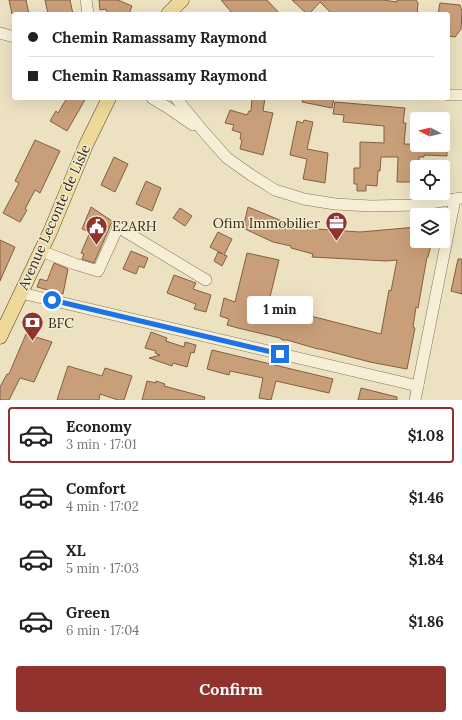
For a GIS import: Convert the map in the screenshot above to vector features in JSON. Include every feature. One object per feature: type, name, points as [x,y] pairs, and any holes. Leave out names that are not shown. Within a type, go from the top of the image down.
[{"type":"main road","points":[[170,12],[182,0]]},
{"type":"main road","name":"Avenue Leconte de Lisle","points":[[0,337],[50,232],[86,145],[108,100]]},
{"type":"street","points":[[86,0],[88,12]]},
{"type":"street","points":[[0,33],[12,36]]},
{"type":"street","points":[[450,94],[462,95]]},
{"type":"street","points":[[156,100],[203,131]]},
{"type":"street","points":[[178,100],[227,158],[275,190],[304,199],[335,204],[371,206],[418,204],[458,199],[414,400]]},
{"type":"street","points":[[41,251],[74,264],[98,271],[118,227],[206,280]]},
{"type":"street","points":[[21,293],[418,386]]},
{"type":"building","points":[[9,0],[26,0],[29,12],[12,12],[12,14]]},
{"type":"building","points":[[45,0],[70,0],[73,12],[48,12]]},
{"type":"building","points":[[99,0],[118,0],[132,6],[130,12],[107,12],[106,9],[100,10]]},
{"type":"building","points":[[221,0],[267,0],[278,12],[231,12]]},
{"type":"building","points":[[292,0],[383,0],[397,2],[397,0],[416,0],[418,3],[417,12],[330,12],[320,2],[311,12],[305,12]]},
{"type":"building","points":[[440,3],[460,5],[462,11],[461,29],[455,37],[450,36],[450,12],[438,12]]},
{"type":"building","points":[[66,100],[85,100],[67,131],[50,121],[56,111],[58,113]]},
{"type":"building","points":[[252,100],[265,100],[263,111],[273,113],[263,155],[240,149],[242,140],[240,139],[241,133],[232,130],[234,125],[225,123],[230,110],[247,115],[249,111],[251,111]]},
{"type":"building","points":[[302,100],[334,100],[332,108],[302,102]]},
{"type":"building","points":[[335,102],[405,108],[403,123],[406,123],[404,144],[410,144],[410,152],[447,152],[447,156],[424,155],[424,157],[419,157],[419,160],[410,160],[410,182],[397,182],[398,157],[381,157],[377,186],[366,185],[366,191],[357,191],[357,184],[354,184],[354,168],[360,168],[360,142],[384,143],[384,126],[343,122],[344,115],[333,114]]},
{"type":"building","points":[[304,120],[313,122],[307,149],[328,153],[325,183],[303,179],[307,159],[290,155],[297,121],[303,123]]},
{"type":"building","points":[[35,140],[60,151],[40,193],[35,190],[25,209],[27,210],[20,222],[3,213],[19,183],[15,181]]},
{"type":"building","points":[[114,157],[128,164],[115,192],[101,185]]},
{"type":"building","points":[[146,181],[161,188],[152,211],[136,204]]},
{"type":"building","points":[[91,207],[112,221],[94,263],[82,259],[84,254],[81,253],[90,232],[82,229]]},
{"type":"building","points":[[248,207],[282,221],[316,229],[360,232],[410,228],[410,248],[430,248],[427,257],[418,308],[416,307],[413,327],[415,328],[407,369],[370,362],[227,325],[229,319],[220,316],[224,298],[235,302],[247,253],[279,260],[268,305],[381,334],[389,290],[391,291],[397,260],[386,261],[312,257],[313,254],[291,248],[291,246],[273,242],[243,228]]},
{"type":"building","points":[[180,208],[192,216],[185,226],[173,218]]},
{"type":"building","points":[[218,232],[232,239],[224,255],[227,256],[222,266],[214,261],[218,252],[223,254],[210,247]]},
{"type":"building","points":[[0,240],[15,247],[0,281]]},
{"type":"building","points":[[131,251],[148,258],[144,268],[139,266],[136,274],[123,269]]},
{"type":"building","points":[[458,259],[462,259],[462,294],[451,291]]},
{"type":"building","points":[[54,263],[68,269],[63,294],[37,287],[40,279],[47,281]]},
{"type":"building","points":[[174,275],[196,283],[193,289],[211,295],[206,312],[194,309],[196,304],[167,293]]},
{"type":"building","points":[[151,332],[167,338],[166,341],[184,347],[185,342],[196,345],[194,353],[191,352],[187,367],[173,363],[172,366],[149,358],[160,355],[155,353],[156,351],[145,348]]},
{"type":"building","points":[[26,334],[52,342],[34,382],[20,378],[9,400],[0,400],[0,387],[7,374],[9,374]]},
{"type":"building","points":[[212,350],[333,379],[329,393],[276,381],[271,400],[259,398],[263,378],[230,371],[229,375],[207,369]]},
{"type":"building","points":[[68,366],[102,376],[105,368],[132,376],[124,400],[118,400],[100,394],[99,400],[57,400]]},
{"type":"building","points":[[147,381],[156,383],[156,381],[165,384],[164,386],[205,397],[204,400],[142,400]]},
{"type":"building","points":[[361,388],[397,397],[397,400],[358,400]]},
{"type":"place","name":"Ofim Immobilier","points":[[336,242]]},
{"type":"place","name":"E2ARH","points":[[96,246]]},
{"type":"place","name":"BFC","points":[[33,342]]},
{"type":"route","points":[[52,300],[280,354]]}]
